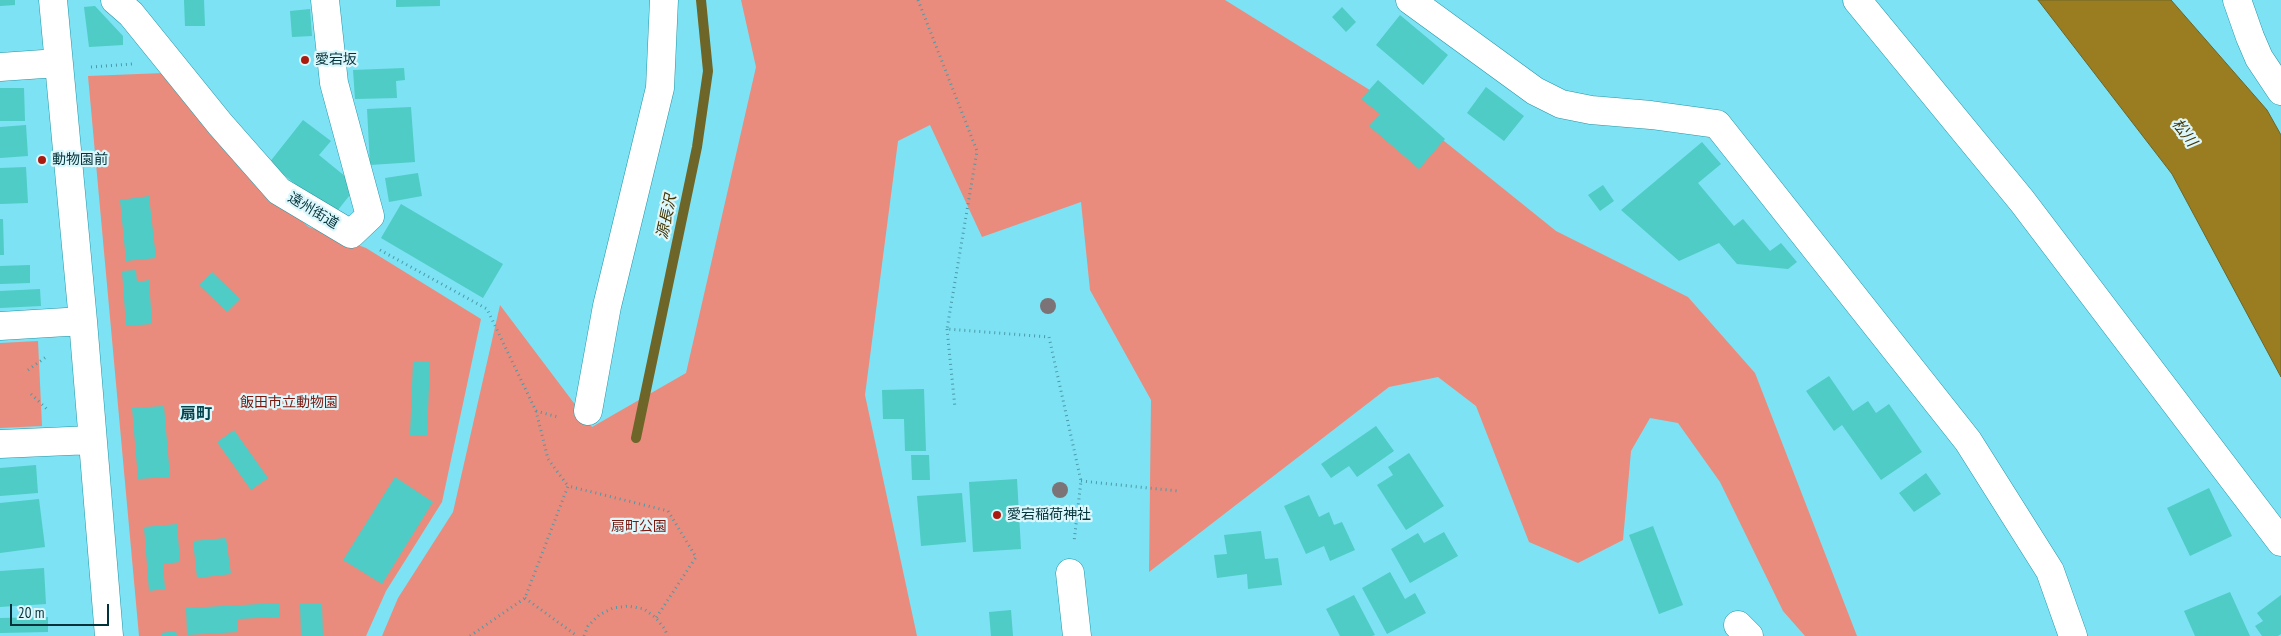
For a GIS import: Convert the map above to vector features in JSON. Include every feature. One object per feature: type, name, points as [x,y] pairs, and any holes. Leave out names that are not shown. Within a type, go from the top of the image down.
[{"type":"street","points":[[53,0],[71,65],[83,321],[109,636]]},
{"type":"street","name":"遠州街道","points":[[116,0],[132,14],[220,124],[279,190],[352,234],[370,216],[334,83],[325,0]]},
{"type":"street","points":[[588,411],[607,306],[660,88],[664,0]]},
{"type":"street","points":[[1410,0],[1535,91],[1561,104],[1591,110],[1651,115],[1717,124],[1968,441],[2050,571],[2073,636]]},
{"type":"street","points":[[1857,0],[2022,201],[2281,542]]},
{"type":"street","points":[[2237,0],[2256,51],[2281,92]]},
{"type":"street","points":[[0,67],[71,65]]},
{"type":"street","points":[[0,326],[83,321]]},
{"type":"street","points":[[0,444],[92,440]]},
{"type":"street","points":[[1070,574],[1077,636]]},
{"type":"path","points":[[918,0],[977,151],[947,329],[955,408]]},
{"type":"path","points":[[71,65],[115,65]]},
{"type":"path","points":[[352,234],[487,310],[536,411],[548,459],[568,486],[668,511],[696,557],[656,618]]},
{"type":"path","points":[[947,329],[1049,337],[1081,481],[1070,574]]},
{"type":"path","points":[[28,370],[46,357]]},
{"type":"path","points":[[31,394],[49,411]]},
{"type":"path","points":[[1081,481],[1178,491]]},
{"type":"path","points":[[470,636],[525,598],[568,486]]},
{"type":"path","points":[[525,598],[577,636]]},
{"type":"path","points":[[584,636],[588,626],[599,614],[613,608],[628,606],[644,610],[656,618],[668,636]]},
{"type":"green space","name":"扇町公園","points":[[741,0],[1225,0],[1418,120],[1556,231],[1688,297],[1755,373],[1857,636],[1805,636],[1783,611],[1720,482],[1678,423],[1650,418],[1631,451],[1623,540],[1578,563],[1529,542],[1476,406],[1438,377],[1389,387],[1149,572],[1151,400],[1090,290],[1081,202],[982,237],[930,125],[898,141],[865,395],[917,636],[382,636],[398,598],[453,512],[500,305],[592,427],[686,373],[756,67]]},
{"type":"green space","name":"飯田市立動物園","points":[[164,73],[247,176],[309,227],[366,248],[481,319],[442,502],[386,591],[366,636],[139,636],[88,76]]},
{"type":"green space","points":[[38,341],[42,426],[0,428],[0,343]]},
{"type":"water","name":"松川","points":[[2038,0],[2171,0],[2267,110],[2281,135],[2281,377],[2172,174]]},
{"type":"building","points":[[0,0],[15,0],[15,5],[0,6]]},
{"type":"building","points":[[184,0],[204,0],[205,26],[185,26]]},
{"type":"building","points":[[396,0],[440,0],[440,6],[396,7]]},
{"type":"building","points":[[95,6],[123,36],[123,45],[89,47],[84,7]]},
{"type":"building","points":[[1342,7],[1356,22],[1346,32],[1332,17]]},
{"type":"building","points":[[310,9],[312,36],[292,37],[290,11]]},
{"type":"building","points":[[1400,15],[1448,55],[1423,85],[1376,45]]},
{"type":"building","points":[[404,68],[405,80],[396,81],[397,98],[355,99],[353,70]]},
{"type":"building","points":[[1378,80],[1445,139],[1419,169],[1369,126],[1380,114],[1361,99]]},
{"type":"building","points":[[1486,87],[1524,116],[1504,141],[1467,113]]},
{"type":"building","points":[[0,88],[24,88],[25,121],[0,121]]},
{"type":"building","points":[[411,107],[415,162],[370,165],[367,109]]},
{"type":"building","points":[[303,120],[331,141],[319,155],[357,186],[334,215],[269,163]]},
{"type":"building","points":[[26,125],[28,156],[0,158],[0,127]]},
{"type":"building","points":[[1702,142],[1721,164],[1698,183],[1734,226],[1743,219],[1770,251],[1781,243],[1797,262],[1788,269],[1737,264],[1719,243],[1679,261],[1621,210]]},
{"type":"building","points":[[26,167],[28,203],[0,204],[0,168]]},
{"type":"building","points":[[418,173],[422,196],[389,202],[385,178]]},
{"type":"building","points":[[1603,185],[1614,201],[1600,211],[1588,195]]},
{"type":"building","points":[[149,196],[156,258],[126,261],[120,200]]},
{"type":"building","points":[[401,204],[503,264],[483,298],[381,238]]},
{"type":"building","points":[[0,219],[3,219],[4,255],[0,255]]},
{"type":"building","points":[[30,265],[30,283],[0,284],[0,266]]},
{"type":"building","points":[[136,270],[137,282],[149,280],[152,324],[126,326],[122,271]]},
{"type":"building","points":[[212,272],[240,299],[227,312],[199,285]]},
{"type":"building","points":[[40,289],[41,306],[0,308],[0,291]]},
{"type":"building","points":[[413,361],[430,361],[427,436],[410,435]]},
{"type":"building","points":[[1829,376],[1853,411],[1868,401],[1876,413],[1889,404],[1922,452],[1881,480],[1842,425],[1834,431],[1806,391]]},
{"type":"building","points":[[924,389],[926,451],[905,451],[904,419],[883,419],[882,390]]},
{"type":"building","points":[[164,406],[170,477],[138,479],[132,408]]},
{"type":"building","points":[[1376,426],[1394,451],[1357,477],[1349,466],[1331,478],[1321,464]]},
{"type":"building","points":[[234,430],[268,478],[251,490],[217,442]]},
{"type":"building","points":[[1409,453],[1444,506],[1406,530],[1377,485],[1393,475],[1388,467]]},
{"type":"building","points":[[911,455],[929,455],[930,480],[912,480]]},
{"type":"building","points":[[36,465],[38,493],[0,496],[0,468]]},
{"type":"building","points":[[1926,473],[1941,494],[1914,512],[1899,493]]},
{"type":"building","points":[[395,477],[433,502],[382,584],[343,560]]},
{"type":"building","points":[[1017,479],[1021,549],[973,552],[969,482]]},
{"type":"building","points":[[2209,488],[2232,536],[2190,556],[2167,508]]},
{"type":"building","points":[[962,493],[966,542],[921,546],[917,496]]},
{"type":"building","points":[[1309,495],[1319,517],[1329,512],[1334,525],[1342,522],[1355,550],[1330,561],[1324,546],[1306,554],[1284,506]]},
{"type":"building","points":[[39,499],[45,547],[0,553],[0,503]]},
{"type":"building","points":[[177,524],[180,562],[163,564],[165,589],[149,591],[144,527]]},
{"type":"building","points":[[1653,526],[1683,605],[1659,614],[1629,535]]},
{"type":"building","points":[[1261,531],[1265,559],[1278,558],[1282,585],[1248,589],[1247,574],[1217,578],[1214,555],[1227,554],[1224,535]]},
{"type":"building","points":[[1444,532],[1458,556],[1410,583],[1391,549],[1418,533],[1424,543]]},
{"type":"building","points":[[226,538],[231,574],[197,578],[193,541]]},
{"type":"building","points":[[44,568],[46,604],[0,607],[0,571]]},
{"type":"building","points":[[1390,572],[1405,599],[1415,593],[1426,613],[1387,634],[1362,588]]},
{"type":"building","points":[[2230,592],[2250,636],[2195,636],[2184,611]]},
{"type":"building","points":[[1354,595],[1375,635],[1340,636],[1326,609]]},
{"type":"building","points":[[2281,595],[2281,634],[2278,636],[2262,636],[2255,626],[2263,621],[2257,613]]},
{"type":"building","points":[[279,603],[280,617],[238,619],[238,632],[187,635],[186,608]]},
{"type":"building","points":[[322,603],[323,636],[301,636],[300,604]]},
{"type":"building","points":[[1011,610],[1013,636],[991,636],[989,612]]},
{"type":"building","points":[[48,617],[48,632],[0,633],[0,618]]},
{"type":"building","points":[[176,631],[177,636],[162,636],[161,633]]},
{"type":"waterway","name":"源長沢","points":[[636,438],[697,147],[708,71],[701,0]]},
{"type":"place","name":"愛宕坂","points":[[305,60]]},
{"type":"place","name":"動物園前","points":[[42,160]]},
{"type":"place","name":"愛宕稲荷神社","points":[[997,515]]},
{"type":"district","name":"扇町","points":[[196,414]]}]
